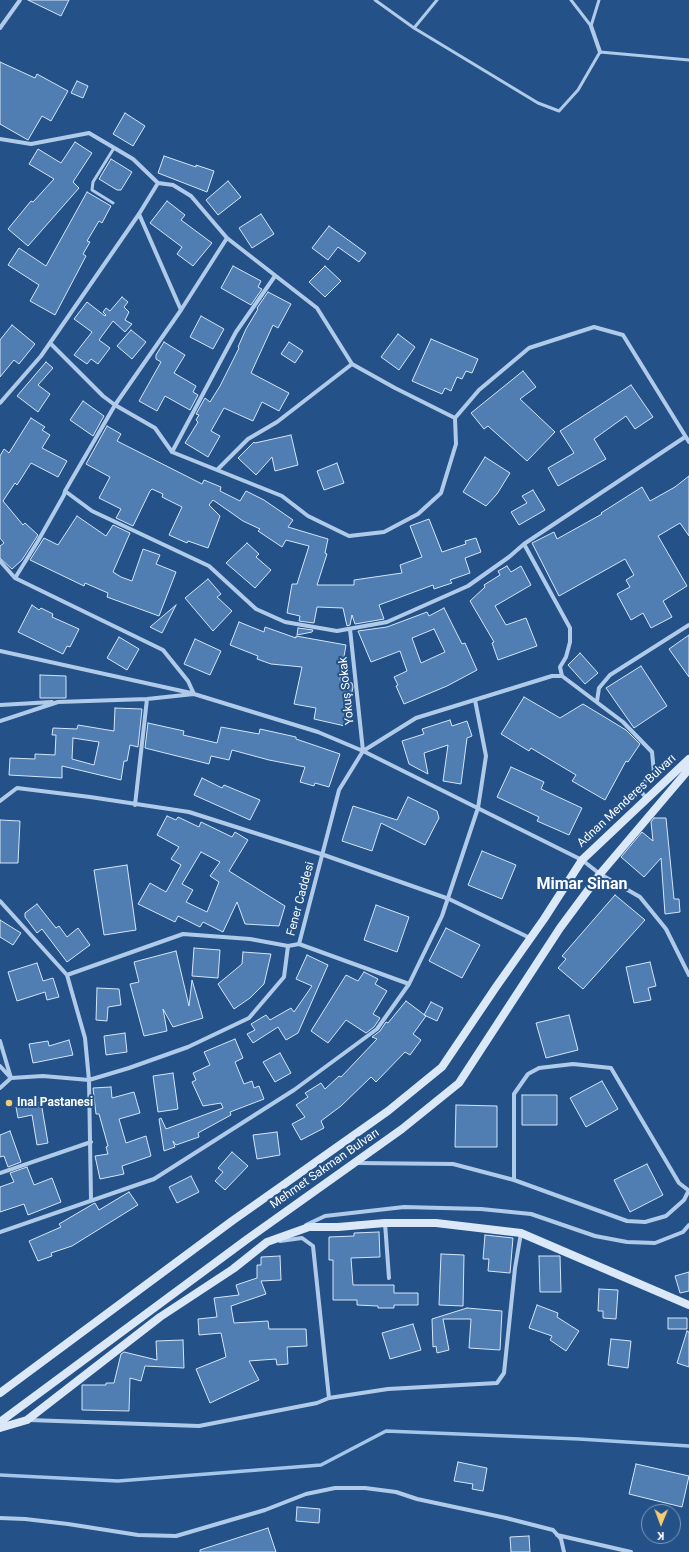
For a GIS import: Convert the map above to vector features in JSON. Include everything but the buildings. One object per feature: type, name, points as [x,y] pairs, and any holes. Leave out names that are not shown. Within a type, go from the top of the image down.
[{"type":"main road","name":"Adnan Menderes Bulvarı","points":[[582,860],[689,759]]},
{"type":"main road","name":"Adnan Menderes Bulvarı","points":[[600,874],[689,769]]},
{"type":"main road","name":"Mehmet Sakman Bulvarı","points":[[0,1393],[232,1221],[388,1111],[442,1067],[582,860]]},
{"type":"main road","name":"Mehmet Sakman Bulvarı","points":[[0,1422],[246,1240],[402,1129],[459,1083],[560,928],[600,874]]},
{"type":"main road","points":[[0,1428],[26,1420],[160,1317],[233,1269],[267,1242],[309,1227],[338,1227],[385,1223],[436,1223],[521,1233],[689,1305]]},
{"type":"street","points":[[0,28],[20,0]]},
{"type":"street","points":[[591,26],[600,52]]},
{"type":"street","points":[[0,139],[31,144],[89,133],[133,159],[158,183],[173,185],[191,196],[227,238],[317,308],[352,364],[395,388],[455,418]]},
{"type":"street","points":[[0,403],[50,343],[139,214],[158,183]]},
{"type":"street","points":[[139,214],[181,310]]},
{"type":"street","points":[[15,578],[42,535],[65,491],[115,405],[181,310],[227,238]]},
{"type":"street","points":[[172,452],[236,332],[275,276]]},
{"type":"street","points":[[50,343],[115,405],[155,428],[172,452],[218,469],[282,496],[308,516],[349,536],[384,532],[418,514],[441,493],[456,444],[455,418],[479,390],[529,348],[594,327],[623,335],[689,442]]},
{"type":"street","points":[[218,469],[248,439],[277,422],[352,364]]},
{"type":"street","points":[[65,491],[92,511],[209,566],[256,609],[285,622],[337,631],[387,622],[468,586],[509,557],[524,544],[685,437]]},
{"type":"street","points":[[524,544],[570,628],[570,642],[566,657],[560,667],[562,676]]},
{"type":"street","points":[[0,561],[15,578],[163,650],[188,681],[194,694]]},
{"type":"street","points":[[597,701],[599,688],[610,675],[689,624]]},
{"type":"street","name":"Yokuş Sokak","points":[[350,629],[363,751]]},
{"type":"street","points":[[0,651],[194,694],[318,732],[363,751],[582,860],[600,874],[640,897],[666,929],[689,975]]},
{"type":"street","points":[[363,751],[416,718],[552,676],[562,676],[623,722],[652,752],[654,773],[641,785],[639,789],[647,799]]},
{"type":"street","points":[[0,704],[147,699],[194,694]]},
{"type":"street","points":[[135,805],[147,699]]},
{"type":"street","points":[[0,1232],[154,1179],[294,1090],[377,1029],[409,984],[449,900],[478,808],[486,756],[476,700]]},
{"type":"street","points":[[0,721],[58,702]]},
{"type":"street","name":"Fener Caddesi","points":[[11,1078],[43,1076],[89,1080],[129,1068],[188,1047],[249,1018],[284,977],[288,946],[299,944],[324,855],[339,790],[363,751]]},
{"type":"street","points":[[0,801],[17,788],[189,812],[324,855],[449,900],[530,938]]},
{"type":"street","points":[[0,901],[67,975],[85,1038],[89,1080],[91,1200]]},
{"type":"street","points":[[67,975],[183,934],[250,939],[288,946]]},
{"type":"street","points":[[299,944],[409,984]]},
{"type":"street","points":[[0,1041],[11,1078]]},
{"type":"street","points":[[354,1163],[453,1164],[514,1180],[627,1221],[644,1222],[666,1216],[684,1200],[689,1190],[679,1183],[611,1068],[573,1064],[539,1068],[528,1074],[514,1094],[514,1180]]},
{"type":"street","points":[[0,1066],[11,1078]]},
{"type":"street","points":[[0,1088],[11,1078]]},
{"type":"street","points":[[0,1173],[91,1142]]},
{"type":"street","points":[[267,1242],[325,1216],[404,1207],[481,1208],[531,1214],[595,1236],[627,1242],[655,1243],[683,1232],[689,1225]]},
{"type":"street","points":[[385,1223],[389,1278]]},
{"type":"street","points":[[26,1420],[199,1426],[317,1403],[329,1398],[388,1389],[497,1383],[504,1373],[515,1268],[521,1233]]},
{"type":"street","points":[[267,1242],[302,1238],[313,1246],[329,1398]]},
{"type":"street","points":[[0,1518],[60,1523],[138,1535],[176,1536],[265,1510],[306,1494],[335,1488],[365,1488],[396,1492],[417,1499],[534,1524],[553,1530],[561,1539],[564,1552]]},
{"type":"street","points":[[558,1535],[631,1552]]},
{"type":"lane","points":[[375,0],[414,28],[538,104],[560,111],[578,90],[600,52],[689,60]]},
{"type":"lane","points":[[414,28],[437,0]]},
{"type":"lane","points":[[571,0],[591,26]]},
{"type":"lane","points":[[591,26],[599,0]]},
{"type":"lane","points":[[113,203],[92,190],[93,182],[114,148]]},
{"type":"waterway","points":[[0,1475],[118,1481],[321,1465],[386,1431],[579,1439],[689,1446]]},
{"type":"place","name":"Inal Pastanesi","points":[[9,1103]]},
{"type":"district","name":"Mimar Sinan","points":[[582,885]]}]
